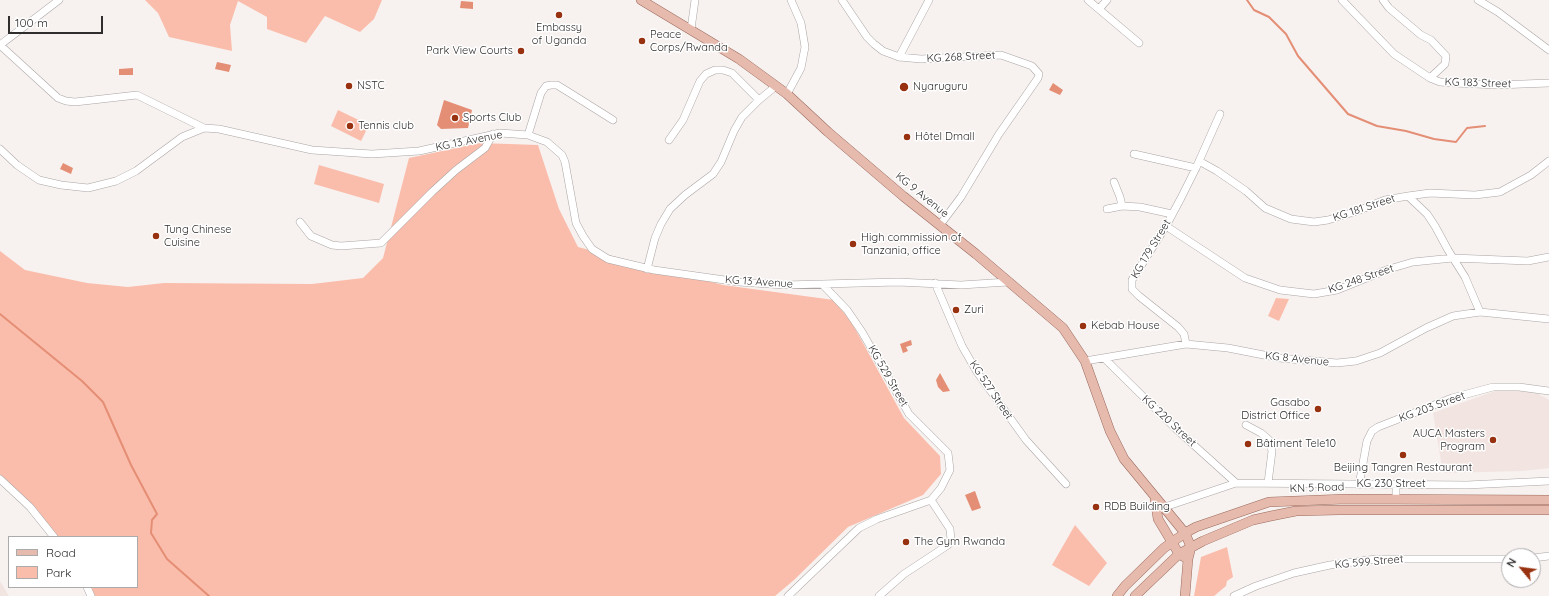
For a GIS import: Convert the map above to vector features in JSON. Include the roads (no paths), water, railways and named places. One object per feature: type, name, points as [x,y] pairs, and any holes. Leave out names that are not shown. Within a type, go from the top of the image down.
[{"type":"main road","name":"KG 9 Avenue","points":[[641,0],[739,59],[787,94],[828,132],[1063,328],[1085,360],[1110,431],[1124,459],[1155,498],[1165,506],[1185,533],[1191,547]]},
{"type":"main road","points":[[1155,498],[1158,519],[1179,554],[1188,559]]},
{"type":"main road","name":"KN 5 Road","points":[[1118,596],[1136,575],[1185,533],[1196,527],[1269,502],[1396,499],[1549,500]]},
{"type":"main road","name":"KN 5 Road","points":[[1135,596],[1179,554],[1191,547],[1253,520],[1296,511],[1549,510]]},
{"type":"main road","points":[[1186,596],[1188,559],[1191,547]]},
{"type":"street","points":[[59,0],[0,45],[58,98],[75,102],[137,95],[204,128]]},
{"type":"street","points":[[691,29],[695,0]]},
{"type":"street","points":[[787,94],[801,68],[805,47],[802,23],[791,0]]},
{"type":"street","name":"KG 268 Street","points":[[842,0],[867,37],[883,51],[899,58],[921,59],[1001,55],[1032,66],[1039,74],[1038,78],[999,134],[961,197],[940,225]]},
{"type":"street","points":[[899,58],[929,0]]},
{"type":"street","points":[[1088,0],[1100,8],[1139,43]]},
{"type":"street","points":[[1100,8],[1107,0]]},
{"type":"street","name":"KG 183 Street","points":[[1342,0],[1394,54],[1430,78],[1440,82],[1454,83],[1497,85],[1549,84]]},
{"type":"street","points":[[1383,0],[1389,8],[1421,35],[1431,40],[1446,56],[1445,64],[1430,78]]},
{"type":"street","points":[[1478,0],[1498,12],[1549,50]]},
{"type":"street","points":[[670,140],[683,120],[700,81],[706,74],[715,70],[723,70],[732,73],[759,100]]},
{"type":"street","points":[[528,135],[541,93],[546,86],[551,85],[557,85],[613,120]]},
{"type":"street","points":[[647,269],[655,238],[667,214],[685,195],[713,174],[721,162],[734,131],[742,117],[776,86]]},
{"type":"street","name":"KG 179 Street","points":[[1186,344],[1184,334],[1178,327],[1139,296],[1131,286],[1132,280],[1166,226],[1196,168],[1220,114]]},
{"type":"street","name":"KG 13 Avenue","points":[[0,148],[17,165],[39,180],[61,185],[88,188],[116,182],[136,171],[182,137],[204,128],[219,129],[312,150],[372,154],[420,151],[493,134],[514,133],[528,135],[547,142],[562,155],[565,162],[576,223],[592,249],[608,259],[647,269],[739,282],[785,285],[823,286],[898,282],[961,285],[1008,282]]},
{"type":"street","points":[[300,222],[311,236],[332,245],[341,246],[381,243],[442,183],[485,148],[493,134]]},
{"type":"street","points":[[1134,154],[1196,168]]},
{"type":"street","points":[[1408,196],[1430,193],[1476,194],[1500,192],[1531,175],[1549,160]]},
{"type":"street","name":"KG 181 Street","points":[[1199,161],[1217,171],[1265,208],[1291,219],[1314,222],[1328,220],[1385,200],[1408,196],[1427,214],[1465,277],[1480,312]]},
{"type":"street","points":[[1114,182],[1122,206]]},
{"type":"street","points":[[1107,209],[1122,206],[1140,206],[1172,214]]},
{"type":"street","name":"KG 248 Street","points":[[1166,226],[1245,278],[1280,290],[1314,294],[1337,290],[1389,269],[1413,262],[1453,258],[1528,261],[1549,257]]},
{"type":"street","name":"KG 527 Street","points":[[935,283],[962,346],[977,372],[1026,440],[1066,484]]},
{"type":"street","name":"KG 529 Street","points":[[823,286],[847,310],[862,332],[909,414],[948,453],[950,470],[949,475],[931,500]]},
{"type":"street","name":"KG 8 Avenue","points":[[1085,360],[1186,344],[1228,348],[1279,358],[1337,363],[1356,361],[1380,352],[1441,320],[1454,316],[1480,312],[1549,319]]},
{"type":"street","name":"KG 220 Street","points":[[1104,358],[1176,429],[1236,483]]},
{"type":"street","name":"KG 203 Street","points":[[1359,485],[1367,441],[1372,431],[1378,427],[1452,398],[1493,387],[1519,387],[1549,391]]},
{"type":"street","points":[[1246,425],[1261,433],[1269,440],[1272,451],[1268,483]]},
{"type":"street","points":[[0,478],[30,507],[53,536]]},
{"type":"street","name":"KG 230 Street","points":[[1165,506],[1236,483],[1303,482],[1359,485],[1474,485],[1549,481]]},
{"type":"street","points":[[1396,484],[1396,499]]},
{"type":"street","points":[[788,596],[859,528],[876,519],[931,500],[950,529],[952,535],[951,540],[948,545],[898,578],[879,596]]},
{"type":"street","name":"KG 599 Street","points":[[1234,596],[1256,586],[1294,573],[1330,565],[1376,559],[1501,559]]},
{"type":"waterway","points":[[1247,0],[1254,10],[1269,17],[1286,34],[1298,56],[1348,114],[1377,126],[1406,131],[1434,139],[1456,142],[1467,128],[1485,126]]},
{"type":"waterway","points":[[0,314],[82,381],[103,402],[131,465],[157,514],[152,520],[151,533],[167,559],[209,596]]},
{"type":"place","name":"Embassy of Uganda","points":[[559,15]]},
{"type":"place","name":"Peace Corps/Rwanda","points":[[642,41]]},
{"type":"place","name":"Park View Courts","points":[[521,51]]},
{"type":"place","name":"NSTC","points":[[349,86]]},
{"type":"place","name":"Nyaruguru","points":[[904,87]]},
{"type":"place","name":"Sports Club","points":[[455,118]]},
{"type":"place","name":"Tennis club","points":[[350,126]]},
{"type":"place","name":"Hôtel Dmall","points":[[907,137]]},
{"type":"place","name":"Tung Chinese Cuisine","points":[[156,236]]},
{"type":"place","name":"High commission of Tanzania, office","points":[[853,244]]},
{"type":"place","name":"Zuri","points":[[956,310]]},
{"type":"place","name":"Kebab House","points":[[1083,326]]},
{"type":"place","name":"Gasabo District Office","points":[[1318,409]]},
{"type":"place","name":"AUCA Masters Program","points":[[1493,440]]},
{"type":"place","name":"Bâtiment Tele10","points":[[1248,444]]},
{"type":"place","name":"Beijing Tangren Restaurant","points":[[1403,455]]},
{"type":"place","name":"RDB Building","points":[[1096,507]]},
{"type":"place","name":"The Gym Rwanda","points":[[906,542]]}]
